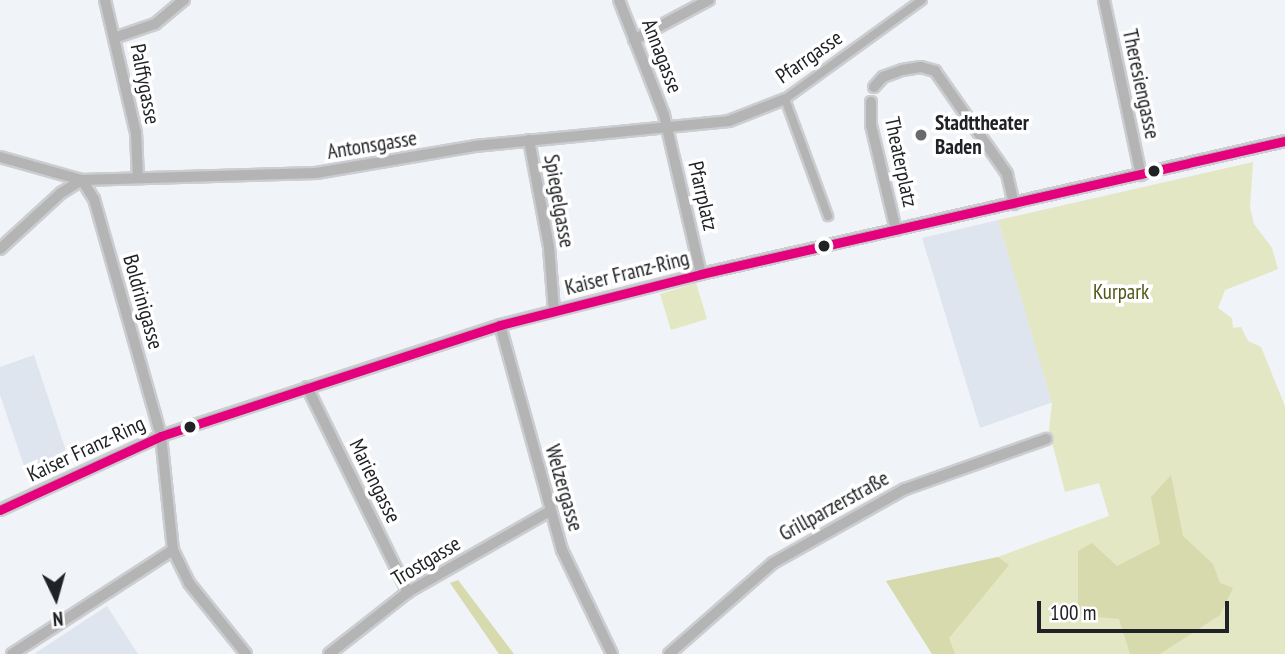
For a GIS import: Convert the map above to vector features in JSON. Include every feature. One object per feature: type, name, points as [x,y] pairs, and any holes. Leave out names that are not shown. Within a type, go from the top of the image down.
[{"type":"street","name":"Palffygasse","points":[[106,0],[117,37],[136,133],[138,178]]},
{"type":"street","points":[[117,37],[155,24],[184,0]]},
{"type":"street","name":"Annagasse","points":[[619,0],[667,126]]},
{"type":"street","points":[[634,40],[709,0]]},
{"type":"street","name":"Pfarrgasse","points":[[667,126],[729,121],[785,99],[922,0]]},
{"type":"street","name":"Theresiengasse","points":[[1104,0],[1141,176]]},
{"type":"street","points":[[874,87],[883,77],[902,70],[920,66],[935,71],[1007,174],[1014,204]]},
{"type":"street","points":[[785,99],[828,216]]},
{"type":"street","name":"Theaterplatz","points":[[871,102],[871,125],[896,230]]},
{"type":"street","name":"Antonsgasse","points":[[0,157],[82,180],[316,173],[529,140],[667,126]]},
{"type":"street","name":"Pfarrplatz","points":[[667,126],[701,274]]},
{"type":"street","name":"Spiegelgasse","points":[[529,140],[549,247],[554,311]]},
{"type":"street","name":"Kaiser Franz-Ring","points":[[0,510],[161,436],[500,325],[701,274],[1141,176],[1285,141]]},
{"type":"street","points":[[0,249],[61,193],[82,180]]},
{"type":"street","name":"Boldrinigasse","points":[[82,180],[94,199],[161,436],[173,550],[189,583],[246,654]]},
{"type":"street","name":"Welzergasse","points":[[500,325],[562,550],[612,654]]},
{"type":"street","name":"Mariengasse","points":[[307,387],[408,593]]},
{"type":"street","name":"Grillparzerstraße","points":[[669,654],[785,556],[905,489],[1046,439]]},
{"type":"street","name":"Trostgasse","points":[[329,654],[408,593],[550,511]]},
{"type":"street","points":[[12,654],[173,550]]},
{"type":"shaded area","points":[[998,220],[1053,402],[980,428],[922,238]]},
{"type":"shaded area","points":[[34,355],[68,457],[27,475],[0,395],[0,367]]},
{"type":"shaded area","points":[[107,606],[138,654],[34,654]]},
{"type":"green space","name":"Kurpark","points":[[1253,162],[1250,207],[1254,224],[1272,248],[1278,269],[1225,290],[1218,308],[1232,318],[1233,328],[1241,327],[1248,341],[1261,347],[1285,406],[1285,654],[932,654],[886,581],[998,557],[1109,516],[1099,483],[1065,492],[1049,431],[1052,402],[998,220]]},
{"type":"green space","points":[[696,283],[707,319],[671,330],[660,294]]},
{"type":"green space","points":[[1171,475],[1183,536],[1213,564],[1220,583],[1233,588],[1220,615],[1160,654],[1130,654],[1119,619],[1078,615],[1078,551],[1092,543],[1117,566],[1160,544],[1151,497]]},
{"type":"green space","points":[[998,557],[1009,565],[949,638],[955,654],[932,654],[886,581]]},
{"type":"green space","points":[[458,580],[514,654],[499,654],[450,583]]},
{"type":"transit line","points":[[0,510],[161,436],[500,325],[701,274],[1285,141]]},
{"type":"place","name":"Stadttheater Baden","points":[[921,135]]}]
